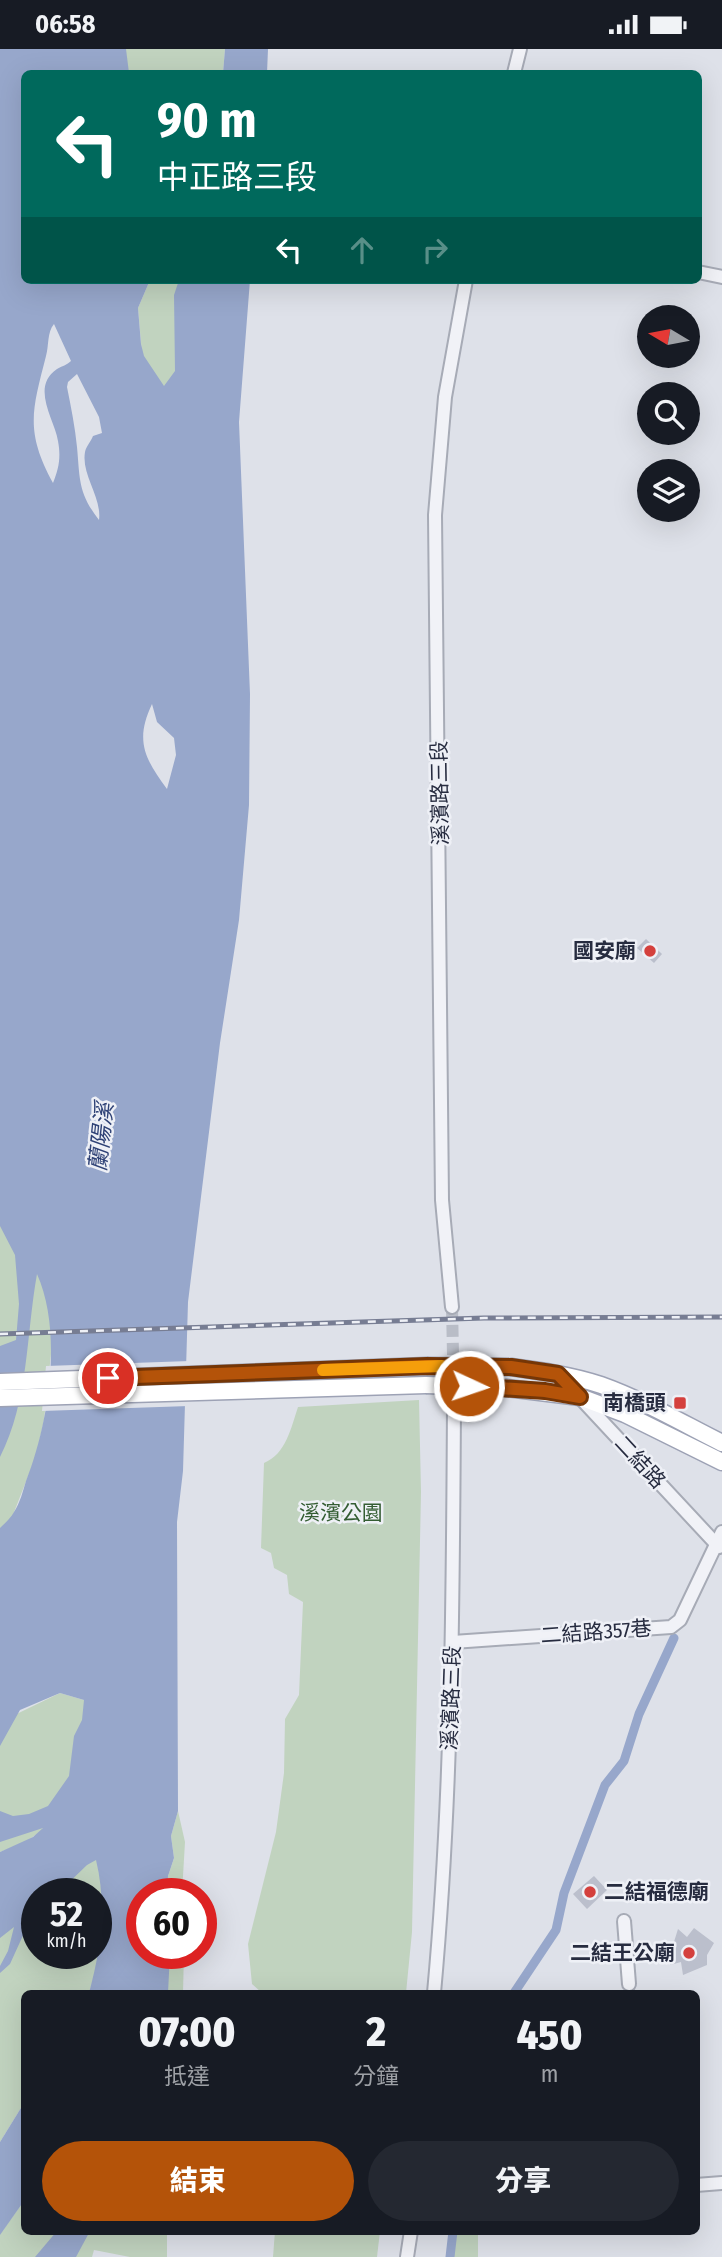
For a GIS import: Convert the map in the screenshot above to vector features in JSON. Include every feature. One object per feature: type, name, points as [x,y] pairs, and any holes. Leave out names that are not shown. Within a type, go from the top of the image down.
[{"type":"main road","points":[[0,1381],[427,1366],[511,1367],[558,1374],[631,1397],[722,1443]]},
{"type":"main road","points":[[0,1398],[426,1385],[507,1388],[580,1397],[625,1414],[722,1462]]},
{"type":"street","points":[[515,70],[520,49]]},
{"type":"street","points":[[702,273],[722,277]]},
{"type":"street","name":"溪濱路三段","points":[[452,1307],[442,1200],[436,515],[445,397],[465,284]]},
{"type":"street","name":"二結路","points":[[558,1374],[720,1542]]},
{"type":"street","name":"溪濱路三段","points":[[434,1990],[442,1891],[453,1642],[454,1402]]},
{"type":"street","name":"二結路357巷","points":[[453,1642],[654,1629],[683,1624],[720,1542]]},
{"type":"street","points":[[624,1921],[629,1984]]},
{"type":"street","points":[[700,2185],[722,2183]]},
{"type":"street","points":[[407,2257],[410,2235]]},
{"type":"green space","points":[[66,49],[225,49],[223,70],[59,70]]},
{"type":"green space","points":[[148,284],[189,284],[198,427],[144,378],[138,308]]},
{"type":"green space","points":[[0,1133],[56,1307],[44,1420],[36,1456],[0,1548]]},
{"type":"green space","name":"溪濱公園","points":[[419,1400],[421,1492],[412,1932],[406,1990],[259,1990],[252,1984],[248,1944],[276,1832],[284,1773],[285,1719],[299,1695],[303,1602],[289,1594],[287,1575],[274,1568],[271,1553],[261,1548],[264,1463],[283,1447],[298,1407]]},
{"type":"green space","points":[[60,1693],[84,1700],[94,1715],[75,1771],[63,1799],[47,1825],[32,1838],[0,1852],[0,1722]]},
{"type":"green space","points":[[178,1811],[185,1842],[183,1878],[168,1878],[174,1858],[171,1836]]},
{"type":"green space","points":[[77,1822],[106,1878],[36,1878]]},
{"type":"green space","points":[[112,1888],[117,1898],[112,1915]]},
{"type":"green space","points":[[21,1899],[21,1969],[96,1969],[90,1990],[21,1990],[21,2108],[0,2142],[0,1928]]},
{"type":"green space","points":[[167,1969],[184,1969],[183,1990],[163,1990]]},
{"type":"green space","points":[[21,2205],[21,2235],[167,2235],[167,2257],[130,2257],[94,2250],[92,2257],[0,2257],[0,2234]]},
{"type":"green space","points":[[275,2235],[380,2235],[377,2257],[273,2257]]},
{"type":"green space","points":[[454,2235],[478,2235],[478,2257],[453,2257]]},
{"type":"water","name":"蘭陽溪","points":[[0,49],[126,49],[129,70],[21,70],[21,284],[148,284],[138,308],[141,344],[144,356],[164,386],[175,371],[174,295],[178,284],[250,284],[239,422],[250,694],[249,805],[239,920],[220,1043],[188,1302],[183,1471],[177,1522],[178,1811],[171,1836],[174,1858],[168,1878],[126,1878],[126,1969],[169,1969],[168,1990],[90,1990],[95,1969],[112,1969],[112,1878],[99,1878],[96,1860],[74,1878],[21,1878],[21,1940],[10,1964],[0,1973],[14,1927],[0,1938],[0,1852],[33,1837],[43,1828],[0,1842],[0,1811],[13,1816],[29,1814],[48,1806],[69,1776],[74,1736],[82,1720],[84,1700],[60,1693],[20,1710],[0,1746],[0,1528],[18,1505],[34,1458],[50,1377],[49,1323],[45,1297],[37,1274],[22,1390],[0,1457],[0,1346],[16,1340],[19,1304],[15,1255],[0,1226]],"holes":[[[54,324],[71,361],[49,376],[45,385],[46,404],[59,452],[53,483],[38,449],[34,421],[37,392],[49,335]],[[77,374],[99,417],[102,433],[93,436],[86,450],[85,461],[88,478],[98,503],[99,520],[87,502],[81,485],[67,387],[68,382]],[[152,704],[157,722],[174,738],[176,755],[167,789],[148,758],[143,739]]]},
{"type":"water","points":[[225,49],[268,49],[267,70],[223,70]]},
{"type":"water","points":[[21,2108],[21,2205],[0,2235],[0,2142]]},
{"type":"water","points":[[54,2235],[88,2235],[76,2257],[35,2257]]},
{"type":"pier","points":[[190,1361],[189,1406],[42,1411],[46,1366]]},
{"type":"building","name":"國安廟","points":[[646,939],[662,954],[654,963],[637,948]]},
{"type":"building","name":"二結福德廟","points":[[594,1876],[607,1890],[587,1909],[573,1894]]},
{"type":"building","name":"二結王公廟","points":[[694,1928],[714,1943],[707,1955],[707,1965],[683,1975],[681,1962],[670,1965],[673,1945],[678,1929],[687,1937]]},
{"type":"waterway","points":[[516,1990],[556,1930],[564,1893],[605,1785],[624,1761],[639,1714],[674,1638]]},
{"type":"waterway","points":[[450,2257],[453,2235]]},
{"type":"tunnel","points":[[452,1307],[454,1402]]},
{"type":"railway","points":[[0,1334],[484,1318],[722,1317]]},
{"type":"slow traffic","points":[[323,1370],[442,1366]]},
{"type":"place","name":"國安廟","points":[[650,951]]},
{"type":"place","name":"南橋頭","points":[[680,1403]]},
{"type":"place","name":"二結福德廟","points":[[590,1892]]},
{"type":"place","name":"二結王公廟","points":[[689,1953]]},
{"type":"route","points":[[108,1378],[427,1366],[511,1367],[558,1374],[580,1397],[545,1391],[469,1386]]}]
